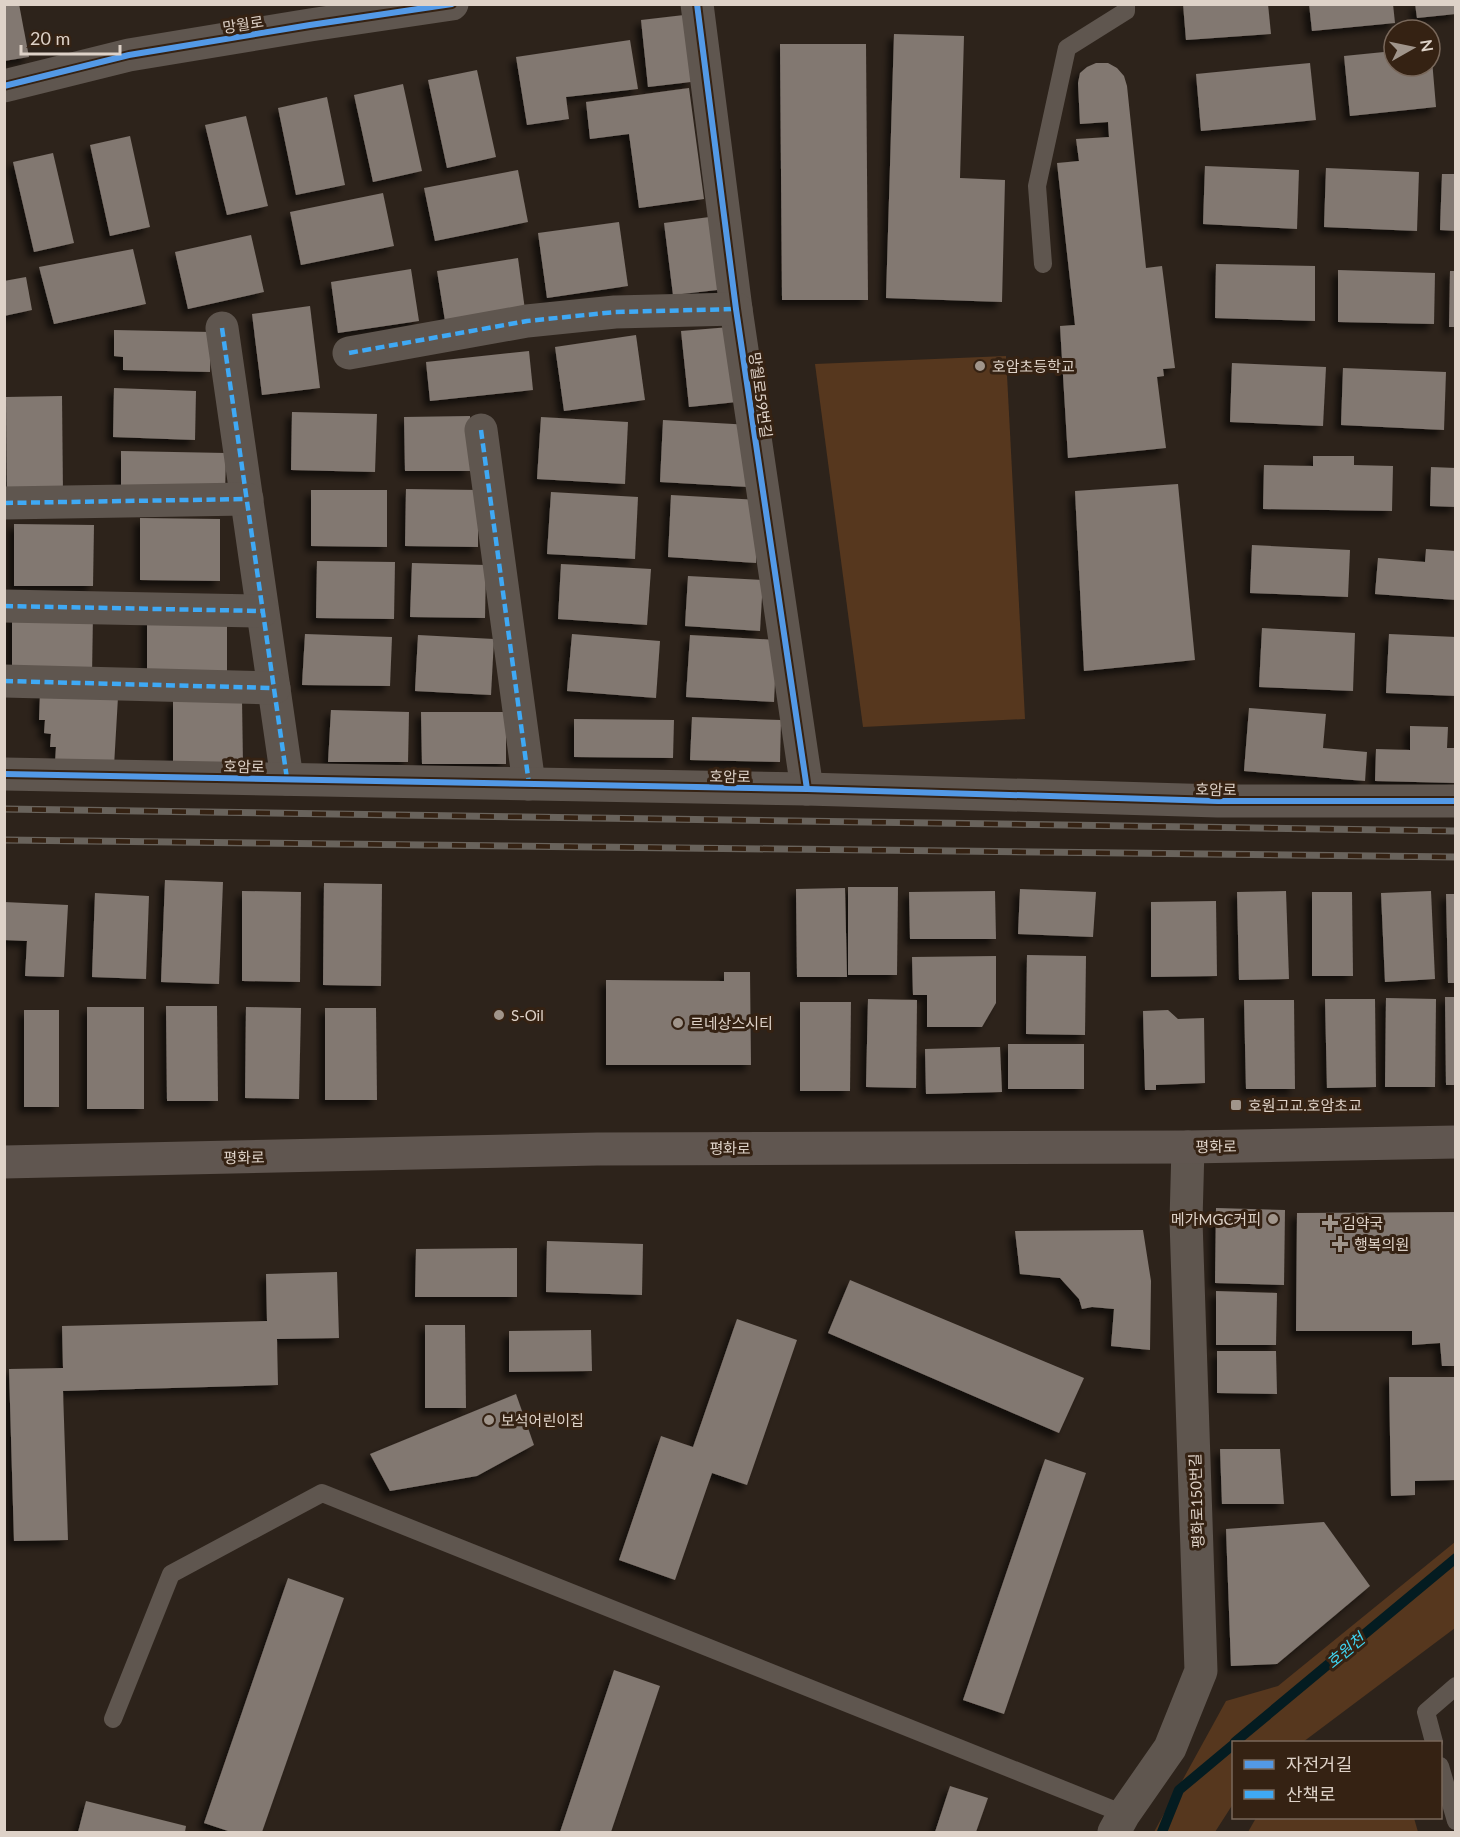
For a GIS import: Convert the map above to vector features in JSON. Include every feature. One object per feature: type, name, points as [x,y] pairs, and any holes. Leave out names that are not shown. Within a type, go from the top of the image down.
[{"type":"main road","name":"평화로","points":[[4,1162],[597,1149],[1188,1147],[1455,1142]]},
{"type":"street","name":"망월로","points":[[4,86],[129,54],[452,4]]},
{"type":"street","name":"망월로59번길","points":[[697,4],[736,309],[807,789]]},
{"type":"street","points":[[349,352],[527,321],[615,312],[736,309]]},
{"type":"street","points":[[222,328],[287,779]]},
{"type":"street","points":[[482,430],[529,784]]},
{"type":"street","points":[[4,502],[247,499]]},
{"type":"street","points":[[4,606],[262,611]]},
{"type":"street","points":[[4,681],[274,688]]},
{"type":"street","name":"호암로","points":[[4,774],[807,789],[1218,801],[1455,801]]},
{"type":"street","name":"평화로150번길","points":[[1119,1823],[1170,1748],[1201,1671],[1186,1221],[1188,1147]]},
{"type":"lane","points":[[1043,264],[1037,186],[1067,48],[1126,11],[1126,4]]},
{"type":"lane","points":[[113,1719],[171,1574],[322,1493],[1119,1823]]},
{"type":"lane","points":[[1433,1741],[1426,1712],[1455,1686]]},
{"type":"lane","points":[[1442,1773],[1455,1821]]},
{"type":"shaded area","points":[[1006,356],[1025,719],[863,727],[815,364]]},
{"type":"shaded area","points":[[1455,1542],[1455,1628],[1304,1741],[1232,1741],[1232,1806],[1215,1832],[1154,1832],[1226,1701],[1278,1686]]},
{"type":"shaded area","points":[[1255,1819],[1414,1819],[1418,1832],[1248,1832]]},
{"type":"building","points":[[4,4],[19,4],[29,57],[4,61]]},
{"type":"building","points":[[1183,4],[1268,4],[1271,34],[1186,40]]},
{"type":"building","points":[[1309,4],[1393,4],[1394,18],[1382,18],[1382,24],[1312,31]]},
{"type":"building","points":[[1415,4],[1456,4],[1456,14],[1417,18]]},
{"type":"building","points":[[684,15],[691,82],[648,87],[641,20]]},
{"type":"building","points":[[894,34],[964,36],[960,178],[1005,180],[1002,302],[886,298]]},
{"type":"building","points":[[630,40],[638,89],[566,97],[569,119],[527,125],[516,57]]},
{"type":"building","points":[[780,44],[866,44],[868,300],[782,300]]},
{"type":"building","points":[[1382,52],[1382,78],[1434,78],[1436,107],[1350,116],[1344,56]]},
{"type":"building","points":[[1096,63],[1108,63],[1117,68],[1124,76],[1127,86],[1146,268],[1162,266],[1175,368],[1163,369],[1164,376],[1157,377],[1166,448],[1068,458],[1060,326],[1075,325],[1057,163],[1079,161],[1076,139],[1109,137],[1108,122],[1080,124],[1078,83],[1080,73]]},
{"type":"building","points":[[1310,63],[1316,120],[1201,131],[1196,74]]},
{"type":"building","points":[[477,70],[496,157],[447,168],[428,80]]},
{"type":"building","points":[[403,84],[422,171],[373,182],[354,95]]},
{"type":"building","points":[[689,88],[704,199],[639,208],[629,134],[590,139],[586,102]]},
{"type":"building","points":[[327,97],[345,185],[296,195],[278,108]]},
{"type":"building","points":[[246,116],[268,206],[227,215],[205,125]]},
{"type":"building","points":[[130,136],[150,227],[110,236],[90,145]]},
{"type":"building","points":[[53,153],[74,243],[34,252],[13,162]]},
{"type":"building","points":[[1205,166],[1299,170],[1297,229],[1203,224]]},
{"type":"building","points":[[1326,168],[1419,172],[1417,231],[1324,227]]},
{"type":"building","points":[[518,170],[528,222],[435,241],[424,188]]},
{"type":"building","points":[[1442,174],[1456,174],[1456,231],[1440,230]]},
{"type":"building","points":[[383,193],[394,246],[301,265],[290,212]]},
{"type":"building","points":[[717,216],[726,289],[673,295],[664,223]]},
{"type":"building","points":[[619,222],[628,286],[547,298],[538,233]]},
{"type":"building","points":[[251,235],[264,292],[188,309],[175,252]]},
{"type":"building","points":[[133,249],[146,304],[54,324],[39,267]]},
{"type":"building","points":[[518,258],[525,310],[445,321],[437,271]]},
{"type":"building","points":[[1216,264],[1315,266],[1315,321],[1215,318]]},
{"type":"building","points":[[411,269],[419,321],[338,333],[331,282]]},
{"type":"building","points":[[1338,270],[1435,273],[1434,324],[1338,322]]},
{"type":"building","points":[[1450,271],[1456,271],[1456,327],[1449,327]]},
{"type":"building","points":[[26,277],[32,310],[4,316],[4,281]]},
{"type":"building","points":[[310,306],[320,388],[262,395],[252,314]]},
{"type":"building","points":[[730,327],[737,402],[689,407],[681,331]]},
{"type":"building","points":[[114,330],[211,332],[210,372],[123,370],[123,357],[114,356]]},
{"type":"building","points":[[636,335],[645,400],[564,411],[555,347]]},
{"type":"building","points":[[529,351],[533,390],[430,401],[426,362]]},
{"type":"building","points":[[1232,363],[1326,367],[1323,426],[1230,422]]},
{"type":"building","points":[[1343,368],[1446,372],[1444,430],[1341,425]]},
{"type":"building","points":[[114,388],[196,391],[195,440],[113,437]]},
{"type":"building","points":[[62,396],[63,496],[7,497],[6,397]]},
{"type":"building","points":[[292,412],[377,414],[375,472],[291,470]]},
{"type":"building","points":[[470,416],[470,471],[405,471],[404,417]]},
{"type":"building","points":[[541,417],[628,422],[625,484],[537,479]]},
{"type":"building","points":[[663,420],[751,425],[748,487],[660,482]]},
{"type":"building","points":[[121,451],[226,453],[225,495],[121,493]]},
{"type":"building","points":[[1313,456],[1354,456],[1354,465],[1393,466],[1392,511],[1263,509],[1264,465],[1313,466]]},
{"type":"building","points":[[1431,467],[1456,468],[1456,507],[1430,506]]},
{"type":"building","points":[[1178,484],[1195,660],[1084,671],[1075,491]]},
{"type":"building","points":[[406,489],[478,490],[478,547],[405,546]]},
{"type":"building","points":[[311,490],[387,490],[387,547],[311,546]]},
{"type":"building","points":[[551,492],[638,497],[635,559],[547,554]]},
{"type":"building","points":[[671,495],[759,500],[756,563],[668,557]]},
{"type":"building","points":[[140,518],[220,519],[220,581],[140,580]]},
{"type":"building","points":[[14,524],[94,525],[93,586],[14,586]]},
{"type":"building","points":[[1252,545],[1350,550],[1348,597],[1250,593]]},
{"type":"building","points":[[1426,549],[1456,551],[1456,600],[1375,594],[1378,558],[1425,562]]},
{"type":"building","points":[[317,561],[395,562],[394,619],[316,618]]},
{"type":"building","points":[[412,563],[486,565],[485,618],[410,617]]},
{"type":"building","points":[[561,564],[651,569],[647,625],[558,619]]},
{"type":"building","points":[[688,576],[763,580],[760,631],[685,626]]},
{"type":"building","points":[[12,613],[93,613],[92,675],[12,674]]},
{"type":"building","points":[[147,614],[227,615],[227,677],[147,676]]},
{"type":"building","points":[[1262,628],[1355,633],[1353,691],[1259,687]]},
{"type":"building","points":[[305,634],[392,637],[390,686],[302,685]]},
{"type":"building","points":[[572,634],[660,641],[656,698],[567,691]]},
{"type":"building","points":[[1389,634],[1456,637],[1456,696],[1386,693]]},
{"type":"building","points":[[418,635],[494,639],[491,695],[415,691]]},
{"type":"building","points":[[690,635],[777,640],[774,702],[686,697]]},
{"type":"building","points":[[40,693],[118,697],[114,766],[55,763],[56,747],[50,747],[51,734],[44,733],[45,720],[39,720]]},
{"type":"building","points":[[242,699],[243,766],[173,766],[173,700]]},
{"type":"building","points":[[1249,708],[1326,714],[1323,748],[1367,752],[1365,781],[1244,771]]},
{"type":"building","points":[[331,710],[409,712],[408,762],[328,762]]},
{"type":"building","points":[[421,712],[506,712],[506,764],[422,764]]},
{"type":"building","points":[[692,717],[781,720],[780,762],[690,760]]},
{"type":"building","points":[[574,719],[674,720],[673,758],[574,757]]},
{"type":"building","points":[[1410,726],[1448,727],[1447,748],[1456,748],[1456,783],[1375,781],[1376,749],[1410,750]]},
{"type":"building","points":[[165,880],[223,882],[219,984],[161,982]]},
{"type":"building","points":[[324,883],[382,884],[381,986],[323,985]]},
{"type":"building","points":[[848,887],[898,887],[897,975],[848,975]]},
{"type":"building","points":[[845,888],[847,977],[797,977],[796,889]]},
{"type":"building","points":[[1020,889],[1096,892],[1093,937],[1018,934]]},
{"type":"building","points":[[242,891],[301,892],[300,982],[242,981]]},
{"type":"building","points":[[995,891],[996,939],[910,939],[909,892]]},
{"type":"building","points":[[1286,891],[1289,979],[1239,980],[1237,892]]},
{"type":"building","points":[[1431,891],[1435,979],[1385,982],[1381,893]]},
{"type":"building","points":[[1312,892],[1352,892],[1353,976],[1312,976]]},
{"type":"building","points":[[95,893],[149,896],[146,979],[92,977]]},
{"type":"building","points":[[1446,894],[1456,894],[1456,983],[1448,983]]},
{"type":"building","points":[[1216,901],[1217,976],[1151,977],[1151,902]]},
{"type":"building","points":[[4,902],[68,905],[64,977],[25,976],[27,941],[4,940]]},
{"type":"building","points":[[1027,955],[1086,956],[1085,1035],[1026,1034]]},
{"type":"building","points":[[996,956],[996,1003],[982,1027],[927,1027],[927,995],[913,995],[912,957]]},
{"type":"building","name":"르네상스시티","points":[[724,972],[750,972],[751,1065],[606,1065],[606,980],[724,981]]},
{"type":"building","points":[[1445,997],[1456,997],[1456,1085],[1446,1085]]},
{"type":"building","points":[[1386,998],[1436,999],[1435,1087],[1385,1087]]},
{"type":"building","points":[[868,999],[917,1000],[916,1088],[866,1087]]},
{"type":"building","points":[[1325,999],[1375,999],[1376,1087],[1327,1088]]},
{"type":"building","points":[[1244,1000],[1294,1000],[1295,1089],[1246,1089]]},
{"type":"building","points":[[800,1002],[851,1002],[850,1091],[800,1091]]},
{"type":"building","points":[[166,1006],[217,1006],[218,1101],[167,1101]]},
{"type":"building","points":[[87,1007],[144,1007],[144,1109],[87,1109]]},
{"type":"building","points":[[246,1007],[301,1008],[299,1099],[245,1098]]},
{"type":"building","points":[[325,1008],[376,1008],[377,1100],[325,1100]]},
{"type":"building","points":[[24,1010],[59,1010],[59,1107],[24,1107]]},
{"type":"building","points":[[1168,1010],[1178,1019],[1204,1018],[1205,1083],[1156,1085],[1156,1090],[1145,1090],[1143,1011]]},
{"type":"building","points":[[1008,1044],[1084,1044],[1084,1089],[1008,1089]]},
{"type":"building","points":[[1000,1047],[1002,1092],[926,1094],[925,1049]]},
{"type":"building","points":[[1216,1208],[1285,1210],[1284,1285],[1215,1283]]},
{"type":"building","points":[[1456,1212],[1456,1366],[1442,1366],[1440,1343],[1412,1345],[1412,1331],[1296,1331],[1297,1213]]},
{"type":"building","points":[[1143,1230],[1151,1281],[1150,1350],[1111,1346],[1114,1309],[1092,1307],[1082,1309],[1079,1299],[1060,1278],[1020,1274],[1015,1231]]},
{"type":"building","points":[[547,1241],[643,1244],[642,1295],[546,1292]]},
{"type":"building","points":[[517,1248],[517,1297],[415,1297],[416,1249]]},
{"type":"building","points":[[337,1272],[339,1338],[277,1339],[278,1385],[63,1391],[68,1540],[14,1541],[9,1369],[63,1368],[62,1326],[267,1321],[266,1274]]},
{"type":"building","points":[[850,1280],[1084,1378],[1059,1433],[828,1333]]},
{"type":"building","points":[[1216,1291],[1277,1293],[1276,1345],[1216,1345]]},
{"type":"building","points":[[737,1319],[797,1340],[747,1485],[712,1473],[675,1580],[619,1560],[661,1436],[693,1447]]},
{"type":"building","points":[[425,1325],[465,1325],[466,1408],[425,1408]]},
{"type":"building","points":[[591,1330],[592,1371],[509,1372],[509,1331]]},
{"type":"building","points":[[1217,1351],[1276,1351],[1277,1394],[1217,1393]]},
{"type":"building","points":[[1389,1377],[1456,1377],[1456,1480],[1415,1481],[1415,1495],[1391,1496]]},
{"type":"building","name":"보석어린이집","points":[[516,1394],[534,1445],[477,1476],[390,1491],[370,1454]]},
{"type":"building","points":[[1220,1449],[1280,1449],[1284,1504],[1222,1504]]},
{"type":"building","points":[[1045,1459],[1086,1473],[1004,1714],[963,1700]]},
{"type":"building","points":[[1324,1522],[1370,1586],[1277,1664],[1231,1666],[1226,1529]]},
{"type":"building","points":[[288,1578],[344,1598],[262,1832],[231,1832],[204,1823]]},
{"type":"building","points":[[614,1670],[660,1686],[611,1832],[560,1832]]},
{"type":"building","points":[[950,1786],[988,1798],[976,1832],[935,1832]]},
{"type":"building","points":[[86,1801],[186,1826],[185,1832],[78,1832]]},
{"type":"waterway","name":"호원천","points":[[1236,1741],[1456,1558]]},
{"type":"waterway","name":"호원천","points":[[1162,1832],[1179,1790],[1232,1746]]},
{"type":"railway","points":[[4,809],[1456,831]]},
{"type":"railway","points":[[4,840],[1456,857]]},
{"type":"marked path","points":[[349,353],[527,321],[615,312],[736,309]]},
{"type":"marked path","points":[[222,328],[287,779]]},
{"type":"marked path","points":[[481,430],[529,784]]},
{"type":"marked path","points":[[4,503],[247,499]]},
{"type":"marked path","points":[[4,606],[262,611]]},
{"type":"marked path","points":[[4,681],[274,688]]},
{"type":"cycle path","points":[[4,86],[129,55],[452,4]]},
{"type":"cycle path","points":[[697,4],[736,309],[807,789]]},
{"type":"cycle path","points":[[4,774],[807,789],[1218,801],[1456,801]]},
{"type":"place","name":"호암초등학교","points":[[980,366]]},
{"type":"place","name":"S-Oil","points":[[499,1015]]},
{"type":"place","name":"르네상스시티","points":[[678,1023]]},
{"type":"place","name":"호원고교.호암초교","points":[[1236,1105]]},
{"type":"place","name":"메가MGC커피","points":[[1273,1219]]},
{"type":"place","name":"김약국","points":[[1330,1223]]},
{"type":"place","name":"행복의원","points":[[1340,1244]]},
{"type":"place","name":"보석어린이집","points":[[489,1420]]}]
